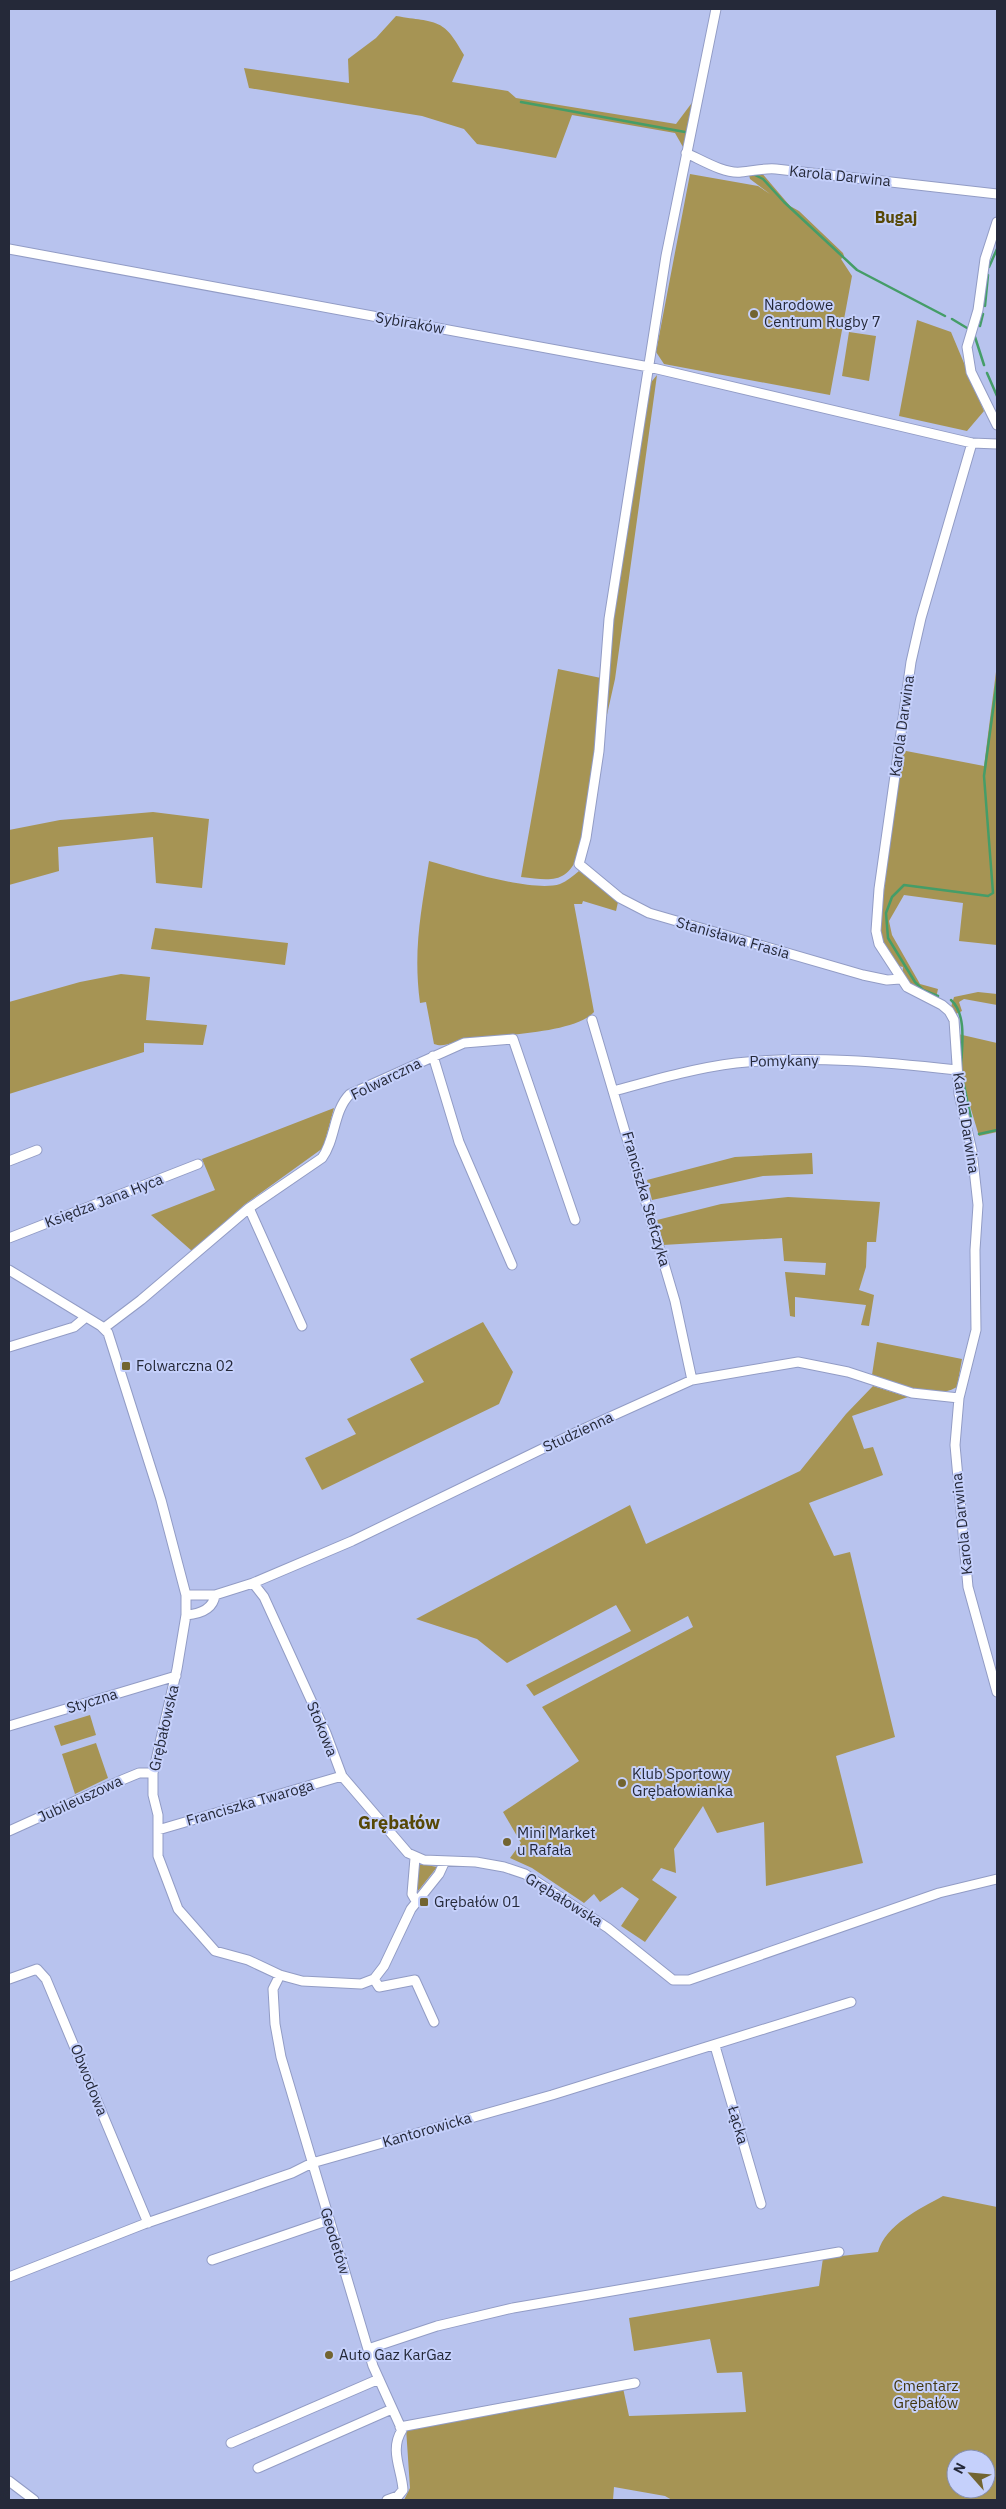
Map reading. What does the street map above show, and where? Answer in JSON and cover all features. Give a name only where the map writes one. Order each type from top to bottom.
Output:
[{"type":"street","points":[[649,367],[666,256],[684,177],[686,154],[716,9]]},
{"type":"street","name":"Karola Darwina","points":[[686,154],[731,171],[776,169],[997,194]]},
{"type":"street","points":[[997,222],[985,259],[978,310],[967,347],[971,372],[997,425]]},
{"type":"street","name":"Sybiraków","points":[[9,249],[649,367],[972,443],[997,444]]},
{"type":"street","name":"Stanisława Frasia","points":[[649,367],[609,619],[599,751],[586,838],[579,864],[620,898],[649,913],[863,975],[886,980],[900,979]]},
{"type":"street","name":"Karola Darwina","points":[[972,443],[921,618],[911,662],[879,889],[876,931],[880,944],[900,979],[907,987],[949,1011],[954,1020],[959,1094],[972,1151],[978,1205],[975,1250],[976,1330],[959,1398],[955,1445],[968,1587],[997,1692]]},
{"type":"street","name":"Franciszka Stefczyka","points":[[592,1020],[676,1301],[692,1380]]},
{"type":"street","name":"Folwarczna","points":[[104,1328],[141,1300],[249,1208],[322,1158],[329,1146],[341,1107],[350,1094],[433,1056],[471,1042],[513,1039],[574,1220]]},
{"type":"street","points":[[433,1056],[459,1142],[512,1265]]},
{"type":"street","name":"Pomykany","points":[[614,1091],[700,1069],[766,1060],[862,1061],[956,1070]]},
{"type":"street","points":[[9,1161],[37,1150]]},
{"type":"street","name":"Księdza Jana Hyca","points":[[9,1238],[198,1164]]},
{"type":"street","points":[[249,1208],[302,1326]]},
{"type":"street","points":[[9,1270],[104,1328]]},
{"type":"street","points":[[9,1347],[74,1327],[86,1317]]},
{"type":"street","name":"Grębałowska","points":[[104,1328],[110,1336],[126,1384],[186,1595],[186,1615],[176,1676],[152,1773],[153,1795],[158,1815],[158,1856],[169,1890],[178,1909],[215,1951],[248,1960],[302,1981],[361,1984],[374,1979]]},
{"type":"street","name":"Studzienna","points":[[186,1595],[215,1595],[253,1583],[352,1541],[582,1430],[692,1380],[768,1366],[798,1362],[813,1363],[848,1372],[912,1393],[959,1398]]},
{"type":"street","name":"Stokowa","points":[[253,1583],[264,1597],[326,1733],[342,1776],[404,1849],[415,1858]]},
{"type":"street","name":"Studzienna","points":[[186,1615],[204,1611],[212,1603],[215,1595]]},
{"type":"street","name":"Styczna","points":[[9,1726],[176,1676]]},
{"type":"street","name":"Jubileuszowa","points":[[9,1831],[122,1780],[140,1774],[152,1773]]},
{"type":"street","name":"Franciszka Twaroga","points":[[158,1830],[342,1776]]},
{"type":"street","points":[[415,1858],[412,1894],[416,1901]]},
{"type":"street","name":"Grębałowska","points":[[415,1858],[495,1865],[525,1874],[608,1928],[673,1980],[690,1980],[939,1893],[997,1879]]},
{"type":"street","points":[[434,2022],[415,1980],[379,1988],[374,1979],[384,1966],[416,1901],[439,1874],[445,1861]]},
{"type":"street","name":"Obwodowa","points":[[9,1979],[37,1969],[46,1979],[148,2223]]},
{"type":"street","name":"Geodetów","points":[[280,1974],[273,1989],[278,2040],[312,2163],[368,2349],[400,2427]]},
{"type":"street","name":"Kantorowicka","points":[[9,2277],[148,2223],[292,2173],[312,2163],[715,2046],[852,2002]]},
{"type":"street","name":"Łącka","points":[[715,2046],[761,2204]]},
{"type":"street","points":[[212,2260],[329,2220]]},
{"type":"street","points":[[368,2349],[437,2326],[513,2308],[839,2252]]},
{"type":"street","points":[[232,2443],[379,2378]]},
{"type":"street","points":[[390,2500],[403,2490],[396,2447],[396,2438],[402,2430],[400,2427],[636,2383]]},
{"type":"street","points":[[258,2468],[392,2409]]},
{"type":"street","points":[[9,2481],[34,2500]]},
{"type":"green space","points":[[396,16],[430,21],[438,24],[450,34],[464,55],[452,82],[508,91],[516,98],[676,124],[694,100],[683,147],[675,133],[572,115],[556,158],[477,144],[464,129],[422,116],[249,88],[244,68],[349,83],[348,59],[376,38]]},
{"type":"green space","name":"Narodowe Centrum Rugby 7","points":[[761,172],[790,206],[799,211],[843,253],[844,256],[841,259],[852,276],[830,395],[664,364],[656,352],[690,174],[758,186],[770,194],[750,179],[749,175]]},
{"type":"green space","points":[[917,320],[951,332],[984,411],[967,431],[899,416]]},
{"type":"green space","points":[[849,332],[876,336],[869,381],[842,376]]},
{"type":"green space","points":[[657,375],[615,679],[602,737],[608,651],[648,386]]},
{"type":"green space","points":[[997,664],[997,945],[959,941],[963,903],[904,895],[889,921],[892,935],[920,984],[938,989],[936,998],[902,979],[903,967],[890,964],[881,936],[881,916],[901,750],[984,766]]},
{"type":"green space","points":[[558,669],[601,678],[594,766],[578,855],[573,865],[568,872],[556,878],[521,877]]},
{"type":"green space","points":[[153,812],[209,819],[202,888],[156,883],[153,837],[58,847],[59,871],[9,885],[9,830],[60,820]]},
{"type":"green space","points":[[429,861],[495,879],[532,885],[548,886],[560,884],[579,871],[615,897],[618,902],[616,911],[583,901],[582,904],[574,904],[594,1012],[570,1025],[552,1029],[464,1040],[445,1045],[434,1044],[426,1002],[420,1003],[417,966],[419,932]]},
{"type":"green space","points":[[155,928],[288,943],[285,965],[151,949]]},
{"type":"green space","points":[[121,974],[150,977],[146,1020],[207,1025],[203,1045],[144,1043],[144,1052],[9,1094],[9,1002],[80,982]]},
{"type":"green space","points":[[978,992],[997,994],[997,1005],[964,999],[959,1002],[962,1011],[956,1014],[951,1007],[954,997]]},
{"type":"green space","points":[[958,1034],[997,1043],[997,1132],[979,1136],[959,1069]]},
{"type":"green space","points":[[334,1108],[323,1148],[244,1205],[192,1251],[151,1215],[215,1190],[202,1159]]},
{"type":"green space","points":[[812,1153],[813,1174],[763,1176],[652,1200],[647,1180],[735,1157]]},
{"type":"green space","points":[[788,1197],[880,1202],[876,1242],[867,1242],[866,1267],[859,1290],[874,1295],[869,1326],[861,1325],[866,1305],[795,1297],[795,1317],[790,1316],[785,1272],[825,1275],[826,1263],[784,1261],[782,1238],[663,1245],[657,1220],[721,1204]]},
{"type":"green space","points":[[483,1322],[513,1372],[499,1404],[322,1490],[305,1458],[356,1434],[347,1419],[424,1382],[410,1359]]},
{"type":"green space","points":[[877,1342],[962,1359],[957,1387],[936,1393],[925,1392],[903,1387],[872,1375]]},
{"type":"green space","points":[[873,1386],[908,1397],[852,1416],[864,1449],[873,1447],[883,1475],[809,1503],[834,1556],[850,1552],[895,1737],[836,1756],[863,1863],[766,1886],[764,1822],[717,1833],[703,1806],[674,1849],[676,1873],[661,1868],[652,1880],[677,1897],[645,1942],[621,1926],[639,1899],[622,1887],[600,1902],[594,1894],[584,1903],[532,1868],[510,1858],[521,1843],[503,1812],[579,1761],[542,1707],[693,1627],[688,1616],[534,1696],[526,1685],[631,1631],[616,1605],[507,1663],[477,1639],[416,1619],[630,1505],[646,1544],[800,1471],[846,1414]]},
{"type":"green space","points":[[90,1715],[96,1735],[61,1746],[54,1726]]},
{"type":"green space","points":[[96,1743],[108,1778],[75,1794],[62,1754]]},
{"type":"green space","points":[[418,1865],[437,1867],[418,1891]]},
{"type":"green space","name":"Cmentarz Grębałów","points":[[943,2196],[997,2207],[997,2500],[672,2500],[665,2496],[614,2487],[613,2500],[404,2500],[410,2488],[406,2428],[623,2388],[629,2416],[746,2412],[742,2372],[717,2373],[710,2339],[634,2351],[629,2318],[819,2286],[823,2258],[878,2252],[888,2233],[914,2212]]},
{"type":"waterway","points":[[521,102],[685,132]]},
{"type":"waterway","points":[[753,174],[763,179],[784,202],[857,270],[945,316]]},
{"type":"waterway","points":[[989,267],[997,249]]},
{"type":"waterway","points":[[985,306],[988,275]]},
{"type":"waterway","points":[[980,326],[983,314]]},
{"type":"waterway","points":[[952,319],[967,328]]},
{"type":"waterway","points":[[975,337],[984,365]]},
{"type":"waterway","points":[[987,373],[997,396]]},
{"type":"waterway","points":[[938,996],[923,990],[915,982],[888,938],[886,913],[892,897],[904,885],[988,896],[993,893],[984,776],[997,681]]},
{"type":"waterway","points":[[951,1000],[956,1006],[961,1022],[961,1066]]},
{"type":"waterway","points":[[962,1076],[972,1123]]},
{"type":"waterway","points":[[979,1134],[997,1130]]},
{"type":"place","name":"Narodowe Centrum Rugby 7","points":[[754,314]]},
{"type":"place","name":"Folwarczna 02","points":[[126,1366]]},
{"type":"place","name":"Klub Sportowy Grębałowianka","points":[[622,1783]]},
{"type":"place","name":"Mini Market u Rafała","points":[[507,1842]]},
{"type":"place","name":"Grębałów 01","points":[[424,1902]]},
{"type":"place","name":"Auto Gaz KarGaz","points":[[329,2355]]},
{"type":"district","name":"Bugaj","points":[[896,217]]},
{"type":"district","name":"Grębałów","points":[[399,1823]]}]
